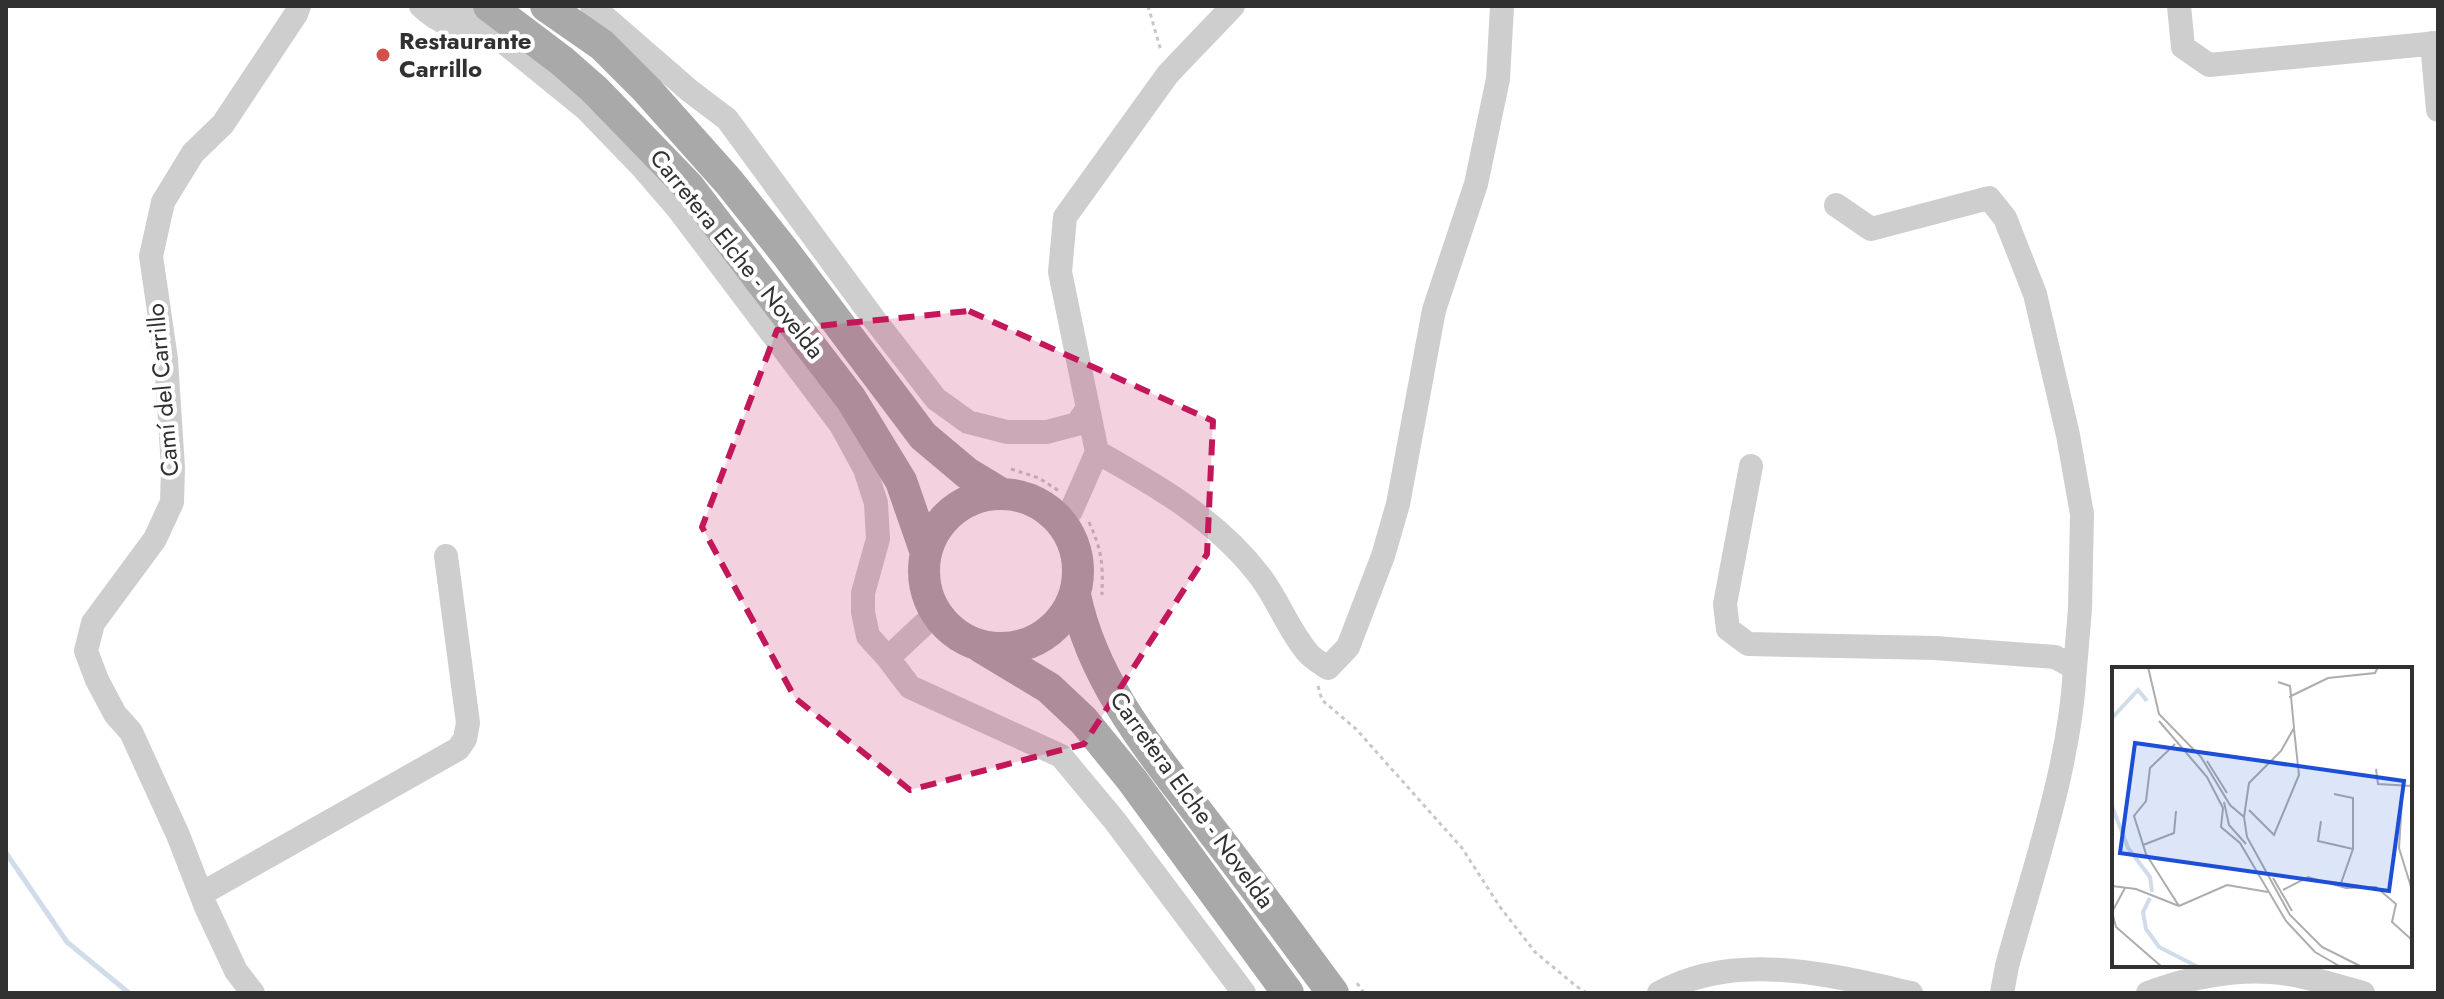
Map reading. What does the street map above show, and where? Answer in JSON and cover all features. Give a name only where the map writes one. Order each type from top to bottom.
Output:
[{"type":"main road","name":"Carretera Elche - Novelda","points":[[546,6],[602,45],[647,90],[729,182],[923,436],[967,473],[1000,493]]},
{"type":"main road","name":"Carretera Elche - Novelda","points":[[490,18],[562,61],[595,90],[689,187],[851,399],[901,481],[925,550]]},
{"type":"main road","points":[[1000,493],[1033,499],[1061,521],[1069,533],[1078,559],[1075,595],[1059,623],[1032,642],[995,648],[978,645],[954,633],[935,614],[923,577],[925,550],[939,522],[970,499],[1000,493]]},
{"type":"main road","name":"Carretera Elche - Novelda","points":[[1075,595],[1085,636],[1115,696],[1144,741],[1333,993]]},
{"type":"main road","name":"Carretera Elche - Novelda","points":[[978,645],[1049,688],[1084,721],[1132,780],[1288,993]]},
{"type":"street","name":"Camí del Carrillo","points":[[253,993],[236,971],[131,732],[115,714],[86,651],[93,623],[155,539],[172,502],[173,468],[166,359],[151,256],[163,202],[193,153],[223,124],[299,6]]},
{"type":"street","points":[[421,6],[453,27],[471,32],[490,18]]},
{"type":"street","points":[[455,6],[490,18],[642,167],[679,210],[841,425],[865,469],[876,503],[878,539],[863,593],[868,636],[910,687],[1061,756],[1115,821],[1244,993]]},
{"type":"street","points":[[592,6],[727,119],[936,399],[968,422],[1007,432],[1047,432],[1077,424],[1088,408]]},
{"type":"street","points":[[1061,521],[1071,511],[1097,452],[1060,272],[1065,217],[1168,74],[1233,6]]},
{"type":"street","points":[[1097,452],[1159,487],[1219,532],[1260,575],[1309,655],[1328,668],[1348,647],[1383,556],[1398,504],[1434,310],[1476,184],[1498,79],[1502,6]]},
{"type":"street","points":[[2179,6],[2183,47],[2209,65],[2435,43],[2438,110]]},
{"type":"street","points":[[1836,205],[1871,229],[1989,198],[2005,218],[2035,294],[2068,435],[2082,514],[2080,609],[2073,702],[2059,777],[2002,993]]},
{"type":"street","points":[[1751,466],[1725,604],[1728,629],[1748,644],[1935,648],[2055,657],[2075,668]]},
{"type":"street","points":[[201,894],[458,749],[465,739],[468,723],[446,556]]},
{"type":"street","points":[[888,658],[935,614]]},
{"type":"street","points":[[1659,993],[1704,976],[1743,970],[1777,970],[1846,978],[1911,993]]},
{"type":"street","points":[[2148,993],[2187,979],[2233,972],[2273,972],[2363,993]]},
{"type":"path","points":[[1148,6],[1168,74]]},
{"type":"path","points":[[1322,664],[1316,678],[1322,700],[1356,729],[1462,848],[1500,907],[1535,952],[1587,993]]},
{"type":"highlighted area","points":[[969,311],[1213,421],[1207,554],[1084,744],[910,790],[795,698],[702,527],[777,330]]},
{"type":"waterway","points":[[6,853],[67,942],[129,993]]},
{"type":"place","name":"Restaurante Carrillo","points":[[383,55]]}]
